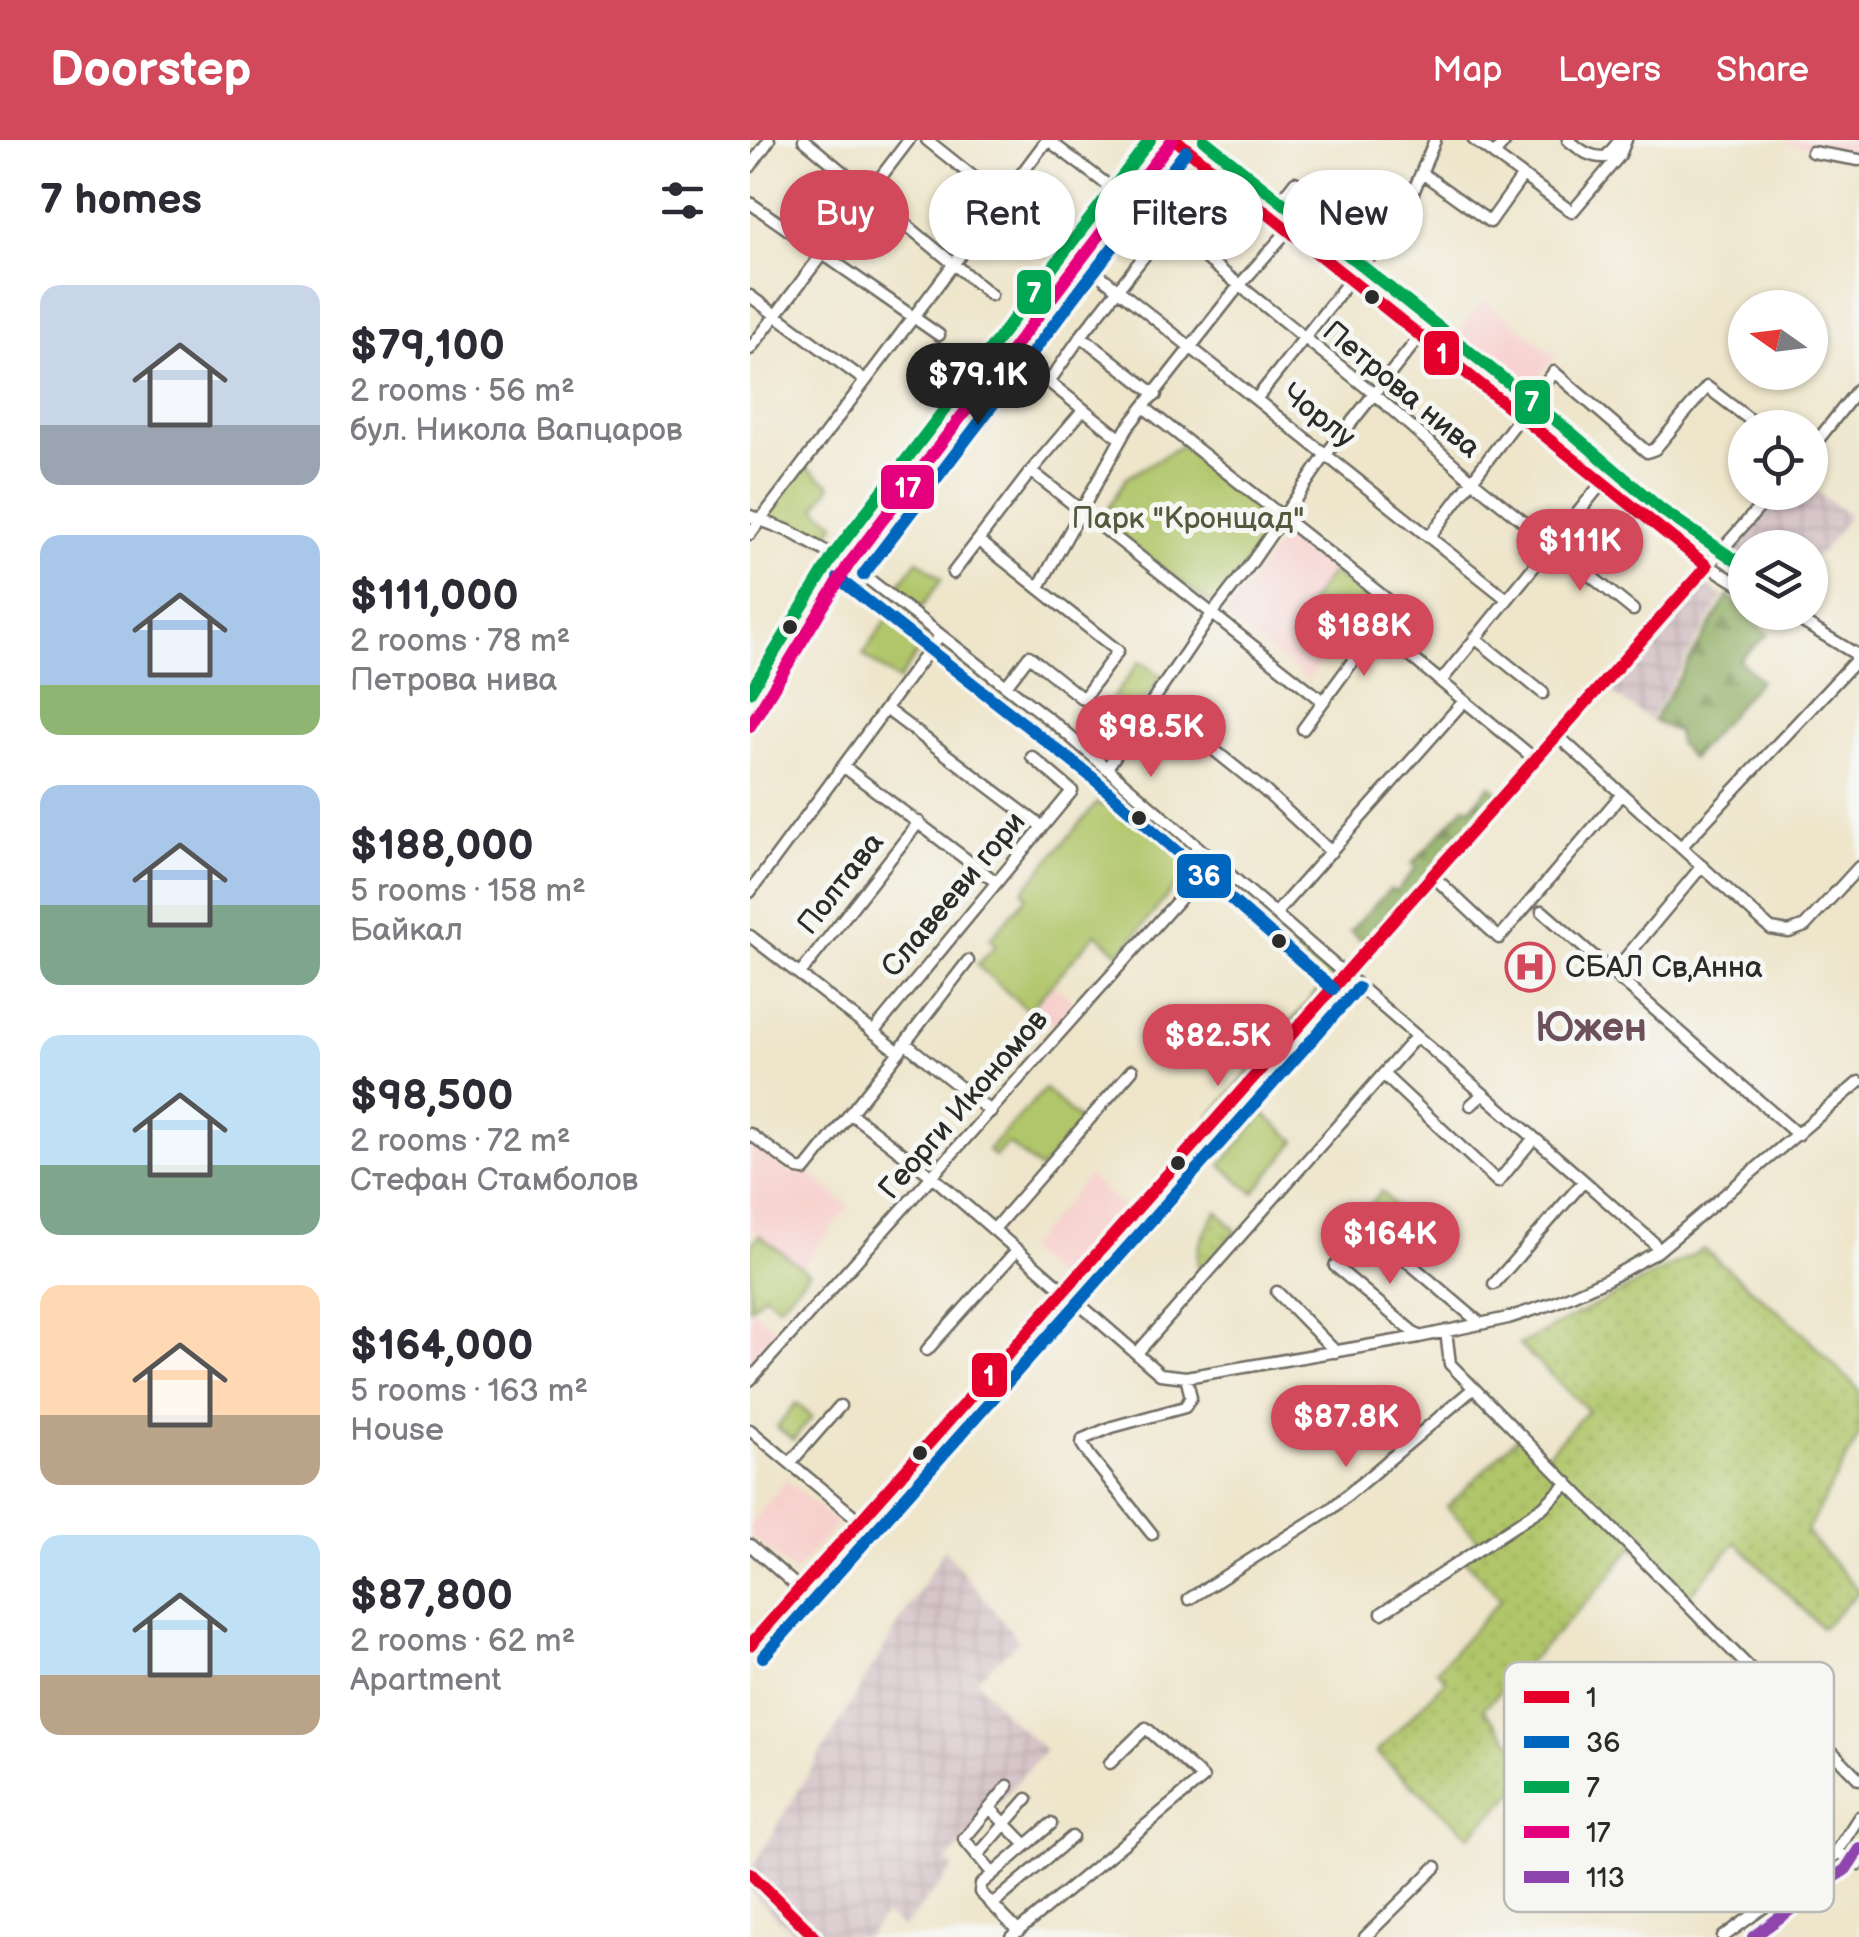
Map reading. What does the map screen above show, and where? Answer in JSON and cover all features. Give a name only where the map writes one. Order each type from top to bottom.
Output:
[{"type":"main road","points":[[750,1873],[815,1937]]},
{"type":"street","points":[[750,168],[769,140]]},
{"type":"street","points":[[804,140],[842,170]]},
{"type":"street","points":[[887,170],[910,140]]},
{"type":"street","points":[[928,140],[965,170]]},
{"type":"street","points":[[1024,170],[1047,140],[1095,176]]},
{"type":"street","points":[[750,707],[844,560],[1156,140]]},
{"type":"street","points":[[750,726],[844,560],[1174,140],[1283,224]]},
{"type":"street","points":[[1423,171],[1436,140]]},
{"type":"street","points":[[1474,140],[1572,212],[1620,154],[1623,140]]},
{"type":"street","points":[[1494,155],[1506,140]]},
{"type":"street","points":[[1568,140],[1591,157],[1606,157],[1623,140]]},
{"type":"street","points":[[1812,152],[1859,160]]},
{"type":"street","points":[[1423,174],[1490,222],[1522,177]]},
{"type":"street","points":[[1270,214],[1283,197]]},
{"type":"street","points":[[750,203],[780,224]]},
{"type":"street","points":[[909,226],[991,294]]},
{"type":"street","points":[[1038,587],[1121,440],[1238,287],[1283,236]]},
{"type":"street","points":[[750,349],[819,260]]},
{"type":"street","points":[[833,260],[938,335]]},
{"type":"street","points":[[750,534],[754,518],[956,260]]},
{"type":"street","points":[[1121,440],[1049,382],[1080,336],[1142,260]]},
{"type":"street","name":"Петрова нива","points":[[1206,260],[1372,392],[1474,482],[1633,610]]},
{"type":"street","points":[[1327,260],[1602,483],[1728,578]]},
{"type":"street","points":[[1256,398],[1368,260]]},
{"type":"street","name":"Чорлу","points":[[1097,273],[1507,599]]},
{"type":"street","points":[[750,296],[864,380]]},
{"type":"street","points":[[1108,768],[1327,453],[1421,334]]},
{"type":"street","points":[[1080,336],[1156,394]]},
{"type":"street","points":[[1430,536],[1554,372],[1647,452],[1655,449],[1708,386],[1738,410]]},
{"type":"street","points":[[1828,428],[1859,389]]},
{"type":"street","points":[[1145,408],[1394,605],[1303,729]]},
{"type":"street","points":[[953,573],[1083,410]]},
{"type":"street","points":[[1031,471],[1323,701]]},
{"type":"street","points":[[1441,681],[1602,483]]},
{"type":"street","points":[[750,1645],[1756,510]]},
{"type":"street","points":[[754,518],[844,560],[1108,768],[1584,1181],[1653,1242],[1658,1251]]},
{"type":"street","points":[[978,540],[1118,651],[1083,698],[1029,656],[1006,686]]},
{"type":"street","points":[[1376,628],[1536,760]]},
{"type":"street","points":[[1681,846],[1859,656],[1816,630]]},
{"type":"street","points":[[750,892],[940,635]]},
{"type":"street","points":[[1475,638],[1543,693]]},
{"type":"street","points":[[1153,701],[1265,791],[1331,852]]},
{"type":"street","points":[[1275,914],[1464,701]]},
{"type":"street","points":[[886,709],[1042,826]]},
{"type":"street","points":[[1558,736],[1771,929],[1789,932],[1805,926],[1859,867]]},
{"type":"street","name":"Славееви гори","points":[[874,1030],[1072,791],[1032,757]]},
{"type":"street","points":[[843,766],[996,882]]},
{"type":"street","points":[[1433,876],[1498,938],[1622,794]]},
{"type":"street","name":"Полтава","points":[[800,974],[919,822]]},
{"type":"street","name":"Георги Икономов","points":[[750,1380],[1214,860]]},
{"type":"street","points":[[1612,974],[1702,866]]},
{"type":"street","points":[[1542,911],[1798,1135]]},
{"type":"street","points":[[750,936],[991,1112]]},
{"type":"street","points":[[750,1134],[798,1169],[806,1170],[968,961]]},
{"type":"street","points":[[1137,1353],[1415,1038]]},
{"type":"street","points":[[994,1229],[1132,1070]]},
{"type":"street","points":[[1383,1074],[1498,1182],[1534,1138]]},
{"type":"street","points":[[850,1114],[933,1177],[1160,1374],[1186,1377],[1446,1332],[1554,1303],[1658,1251],[1859,1082]]},
{"type":"street","points":[[1471,1105],[1482,1094]]},
{"type":"street","points":[[1494,1284],[1584,1181]]},
{"type":"street","points":[[927,1350],[1017,1250]]},
{"type":"street","points":[[1395,1251],[1481,1324]]},
{"type":"street","points":[[1334,1266],[1419,1337]]},
{"type":"street","points":[[1277,1292],[1336,1352]]},
{"type":"street","points":[[1446,1332],[1450,1364],[1744,1662]]},
{"type":"street","points":[[1152,1534],[1089,1455],[1083,1439],[1184,1407],[1192,1397],[1186,1377]]},
{"type":"street","points":[[1189,1599],[1332,1508],[1474,1388]]},
{"type":"street","points":[[790,1463],[840,1406]]},
{"type":"street","points":[[750,1430],[860,1521]]},
{"type":"street","points":[[1382,1613],[1542,1507],[1568,1483]]},
{"type":"street","points":[[750,1544],[800,1589]]},
{"type":"street","points":[[1051,1824],[980,1888],[1014,1934],[1203,1778],[1146,1728],[1110,1763]]},
{"type":"street","points":[[1834,1754],[1859,1779]]},
{"type":"street","points":[[993,1874],[964,1842],[965,1834],[1008,1786]]},
{"type":"street","points":[[977,1856],[1027,1798]]},
{"type":"street","points":[[990,1808],[1026,1845]]},
{"type":"street","points":[[1834,1855],[1859,1817]]},
{"type":"street","points":[[992,1904],[1072,1838]]},
{"type":"street","points":[[1837,1852],[1859,1864]]},
{"type":"street","points":[[1015,1855],[1030,1873]]},
{"type":"street","points":[[1359,1935],[1436,1867]]},
{"type":"street","points":[[1723,1937],[1758,1912]]},
{"type":"shaded area","points":[[1787,140],[1859,140],[1859,156],[1786,144]]},
{"type":"shaded area","points":[[1484,299],[1556,357],[1514,403],[1447,347]]},
{"type":"shaded area","points":[[1828,500],[1849,516],[1828,544],[1828,530],[1750,530],[1766,510],[1828,510]]},
{"type":"shaded area","points":[[1289,528],[1388,605],[1349,658],[1332,646],[1308,680],[1224,617]]},
{"type":"shaded area","points":[[1702,583],[1723,596],[1650,720],[1608,690]]},
{"type":"shaded area","points":[[1054,985],[1077,1005],[1057,1027],[1034,1008]]},
{"type":"shaded area","points":[[750,1143],[794,1175],[801,1167],[849,1206],[802,1267],[753,1231],[750,1234]]},
{"type":"shaded area","points":[[1088,1176],[1124,1209],[1060,1281],[1024,1251]]},
{"type":"shaded area","points":[[750,1308],[780,1332],[750,1364]]},
{"type":"shaded area","points":[[786,1480],[837,1523],[794,1573],[750,1535],[750,1525]]},
{"type":"shaded area","points":[[944,1549],[1019,1641],[976,1679],[1006,1715],[1045,1750],[947,1861],[954,1868],[903,1928],[884,1915],[866,1937],[797,1937],[750,1890],[750,1871]]},
{"type":"green space","name":"Парк \"Кронщад\"","points":[[1182,445],[1279,520],[1214,606],[1100,522],[1126,478]]},
{"type":"green space","points":[[803,465],[831,485],[816,508],[836,524],[822,542],[769,519],[769,511]]},
{"type":"green space","points":[[918,560],[942,579],[921,608],[897,587]]},
{"type":"green space","points":[[1332,572],[1383,611],[1358,646],[1305,608]]},
{"type":"green space","points":[[1728,596],[1728,630],[1764,630],[1768,634],[1739,660],[1760,680],[1691,759],[1678,743],[1677,732],[1653,721]]},
{"type":"green space","points":[[893,610],[928,639],[898,681],[863,655]]},
{"type":"green space","points":[[1140,661],[1162,676],[1127,725],[1106,707]]},
{"type":"green space","points":[[1091,702],[1126,729],[1107,756],[1070,727]]},
{"type":"green space","points":[[1490,785],[1502,795],[1367,945],[1350,931],[1390,889],[1396,892],[1416,868],[1412,864],[1465,806],[1470,808]]},
{"type":"green space","points":[[1119,787],[1199,857],[1120,954],[1096,933],[1028,1011],[977,965],[996,945],[990,939],[1027,896],[1023,891],[1098,802],[1103,806]]},
{"type":"green space","points":[[1300,943],[1334,976],[1209,1119],[1323,984],[1291,952]]},
{"type":"green space","points":[[1045,1089],[1082,1123],[1040,1170],[1008,1143],[995,1157],[988,1150]]},
{"type":"green space","points":[[1264,1114],[1296,1141],[1254,1193],[1221,1165]]},
{"type":"green space","points":[[1382,1191],[1396,1207],[1368,1238],[1352,1223]]},
{"type":"green space","points":[[1217,1211],[1236,1231],[1199,1271],[1199,1248]]},
{"type":"green space","points":[[759,1235],[809,1273],[779,1305],[764,1294],[750,1308],[750,1246]]},
{"type":"green space","points":[[1704,1249],[1797,1327],[1859,1390],[1859,1436],[1806,1532],[1859,1591],[1822,1628],[1736,1542],[1688,1597],[1633,1546],[1602,1586],[1528,1662],[1504,1662],[1504,1687],[1483,1709],[1504,1733],[1504,1803],[1470,1836],[1376,1753],[1446,1680],[1437,1670],[1501,1599],[1461,1556],[1478,1539],[1447,1507],[1516,1438],[1546,1455],[1588,1410],[1519,1345]]},
{"type":"green space","points":[[796,1403],[812,1417],[793,1440],[777,1427]]},
{"type":"transit line","name":"7","points":[[750,692],[835,553],[1150,140]]},
{"type":"transit line","name":"17","points":[[750,726],[849,564],[1172,140]]},
{"type":"transit line","name":"1","points":[[1176,140],[1707,566]]},
{"type":"transit line","name":"7","points":[[1204,140],[1574,435],[1662,510],[1728,555]]},
{"type":"transit line","name":"36","points":[[863,575],[1186,151]]},
{"type":"transit line","name":"1","points":[[750,1645],[1707,566]]},
{"type":"transit line","name":"36","points":[[838,578],[1093,778],[1333,989]]},
{"type":"transit line","name":"36","points":[[763,1657],[1358,988]]},
{"type":"transit line","name":"113","points":[[1834,1878],[1846,1869],[1859,1849]]},
{"type":"transit line","name":"1","points":[[750,1873],[815,1937]]},
{"type":"transit line","name":"113","points":[[1753,1937],[1787,1912]]},
{"type":"place","name":"СБАЛ Св,Анна","points":[[1530,967]]},
{"type":"district","name":"Южен","points":[[1591,1027]]}]
